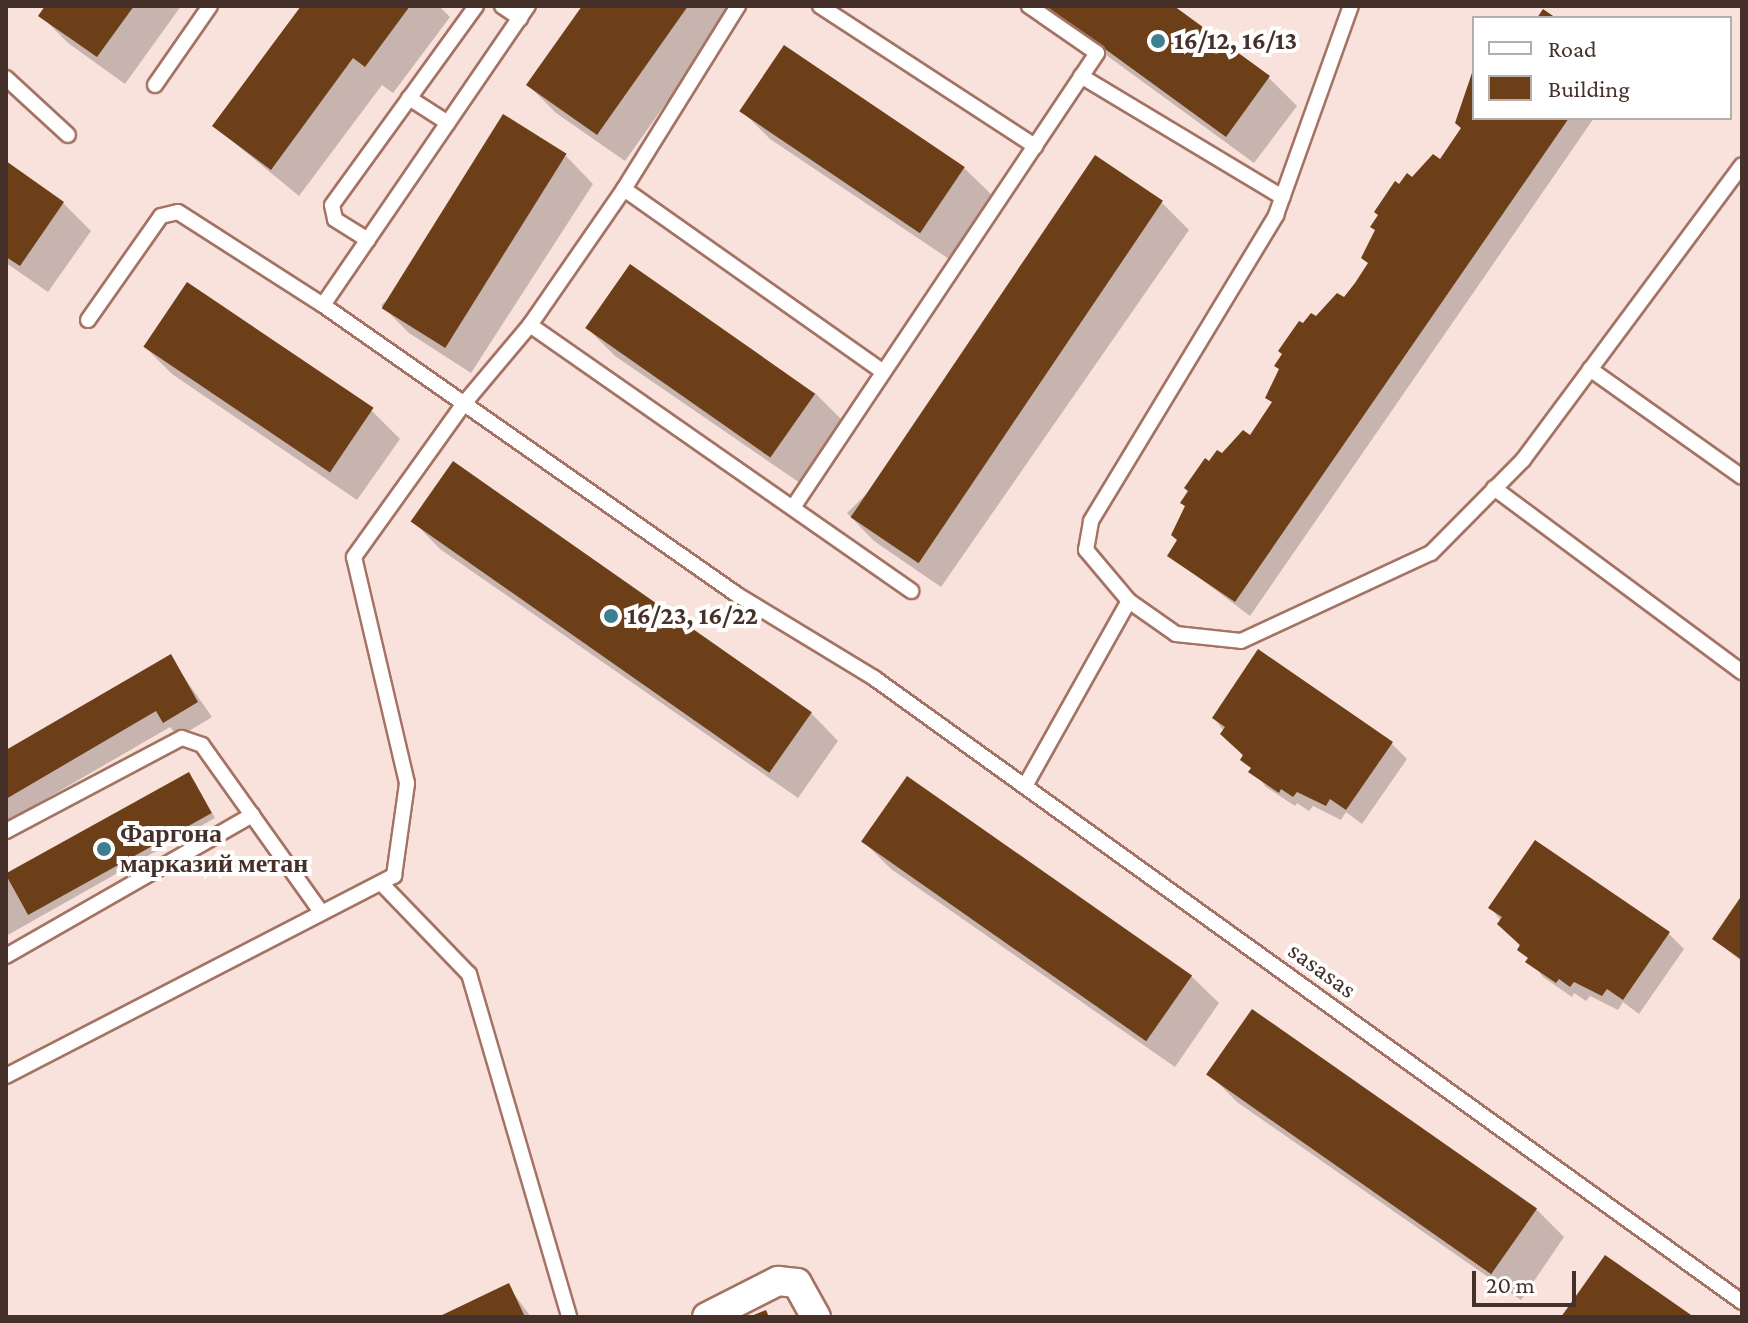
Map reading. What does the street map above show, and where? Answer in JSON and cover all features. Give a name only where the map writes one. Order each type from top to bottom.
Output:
[{"type":"street","points":[[707,1317],[778,1281],[797,1283],[816,1317]]},
{"type":"lane","points":[[155,85],[210,6]]},
{"type":"lane","points":[[368,240],[335,219],[332,205],[476,6]]},
{"type":"lane","points":[[323,305],[524,12],[502,6]]},
{"type":"lane","points":[[6,1076],[394,876],[407,783],[354,557],[462,406],[530,325],[624,189],[738,6]]},
{"type":"lane","points":[[820,6],[1035,146]]},
{"type":"lane","points":[[794,506],[1097,53],[1029,6]]},
{"type":"lane","points":[[1351,6],[1276,215],[1091,521],[1086,550],[1129,601],[1176,634],[1241,641],[1431,553],[1523,460],[1742,165]]},
{"type":"lane","points":[[1081,76],[1282,197]]},
{"type":"lane","points":[[6,78],[68,135]]},
{"type":"lane","points":[[409,98],[448,123]]},
{"type":"lane","points":[[624,189],[883,372]]},
{"type":"lane","name":"sasasas","points":[[88,320],[161,216],[178,212],[323,305],[462,406],[736,594],[874,678],[1742,1302]]},
{"type":"lane","points":[[530,325],[912,591]]},
{"type":"lane","points":[[1590,369],[1742,477]]},
{"type":"lane","points":[[1494,488],[1742,672]]},
{"type":"lane","points":[[1025,786],[1129,601]]},
{"type":"lane","points":[[6,831],[182,738],[202,745],[322,913]]},
{"type":"lane","points":[[6,956],[252,815]]},
{"type":"lane","points":[[381,883],[469,974],[569,1317]]},
{"type":"building","points":[[45,6],[134,6],[97,57],[38,16]]},
{"type":"building","points":[[301,6],[410,6],[365,67],[353,58],[271,170],[212,126]]},
{"type":"building","points":[[582,6],[688,6],[597,135],[526,85]]},
{"type":"building","name":"16/12, 16/13","points":[[1046,6],[1174,6],[1270,76],[1226,137]]},
{"type":"building","points":[[1543,9],[1553,16],[1538,16]]},
{"type":"building","points":[[784,45],[965,167],[920,233],[739,111]]},
{"type":"building","points":[[1472,73],[1472,120],[1568,120],[1235,602],[1167,556],[1177,540],[1171,535],[1185,506],[1180,503],[1188,491],[1184,488],[1205,458],[1209,461],[1217,450],[1222,453],[1243,430],[1250,435],[1272,402],[1265,398],[1279,369],[1274,366],[1282,354],[1278,351],[1299,321],[1303,323],[1311,313],[1316,316],[1337,293],[1344,297],[1355,283],[1368,263],[1361,258],[1375,230],[1370,227],[1378,215],[1374,212],[1395,181],[1399,184],[1407,173],[1412,177],[1433,154],[1440,159],[1461,128],[1455,123]]},
{"type":"building","points":[[503,114],[567,154],[445,348],[382,308]]},
{"type":"building","points":[[1095,155],[1163,201],[919,563],[851,517]]},
{"type":"building","points":[[6,161],[64,202],[20,266],[6,257]]},
{"type":"building","points":[[630,264],[815,394],[770,458],[585,328]]},
{"type":"building","points":[[187,282],[374,408],[330,472],[143,347]]},
{"type":"building","name":"16/23, 16/22","points":[[453,461],[812,712],[769,773],[411,522]]},
{"type":"building","points":[[1258,649],[1393,742],[1346,810],[1330,799],[1326,806],[1297,792],[1293,797],[1281,789],[1279,793],[1248,772],[1251,768],[1240,760],[1243,755],[1220,734],[1225,727],[1212,718]]},
{"type":"building","points":[[171,654],[198,702],[163,723],[156,711],[6,799],[6,750]]},
{"type":"building","points":[[189,772],[212,813],[28,915],[6,873]]},
{"type":"building","points":[[907,776],[1192,976],[1146,1041],[861,842]]},
{"type":"building","points":[[1535,840],[1670,932],[1623,1000],[1607,989],[1602,996],[1574,982],[1570,987],[1559,979],[1556,983],[1525,962],[1528,958],[1517,950],[1520,945],[1497,924],[1502,917],[1488,908]]},
{"type":"building","points":[[1742,895],[1742,960],[1712,939]]},
{"type":"building","points":[[1252,1009],[1537,1209],[1491,1274],[1206,1075]]},
{"type":"building","points":[[1605,1255],[1694,1317],[1561,1317]]},
{"type":"building","points":[[509,1283],[525,1317],[438,1317]]},
{"type":"building","points":[[766,1310],[769,1317],[749,1317]]},
{"type":"place","name":"16/12, 16/13","points":[[1158,41]]},
{"type":"place","name":"16/23, 16/22","points":[[611,616]]},
{"type":"place","name":"Фаргона марказий метан","points":[[104,849]]}]
